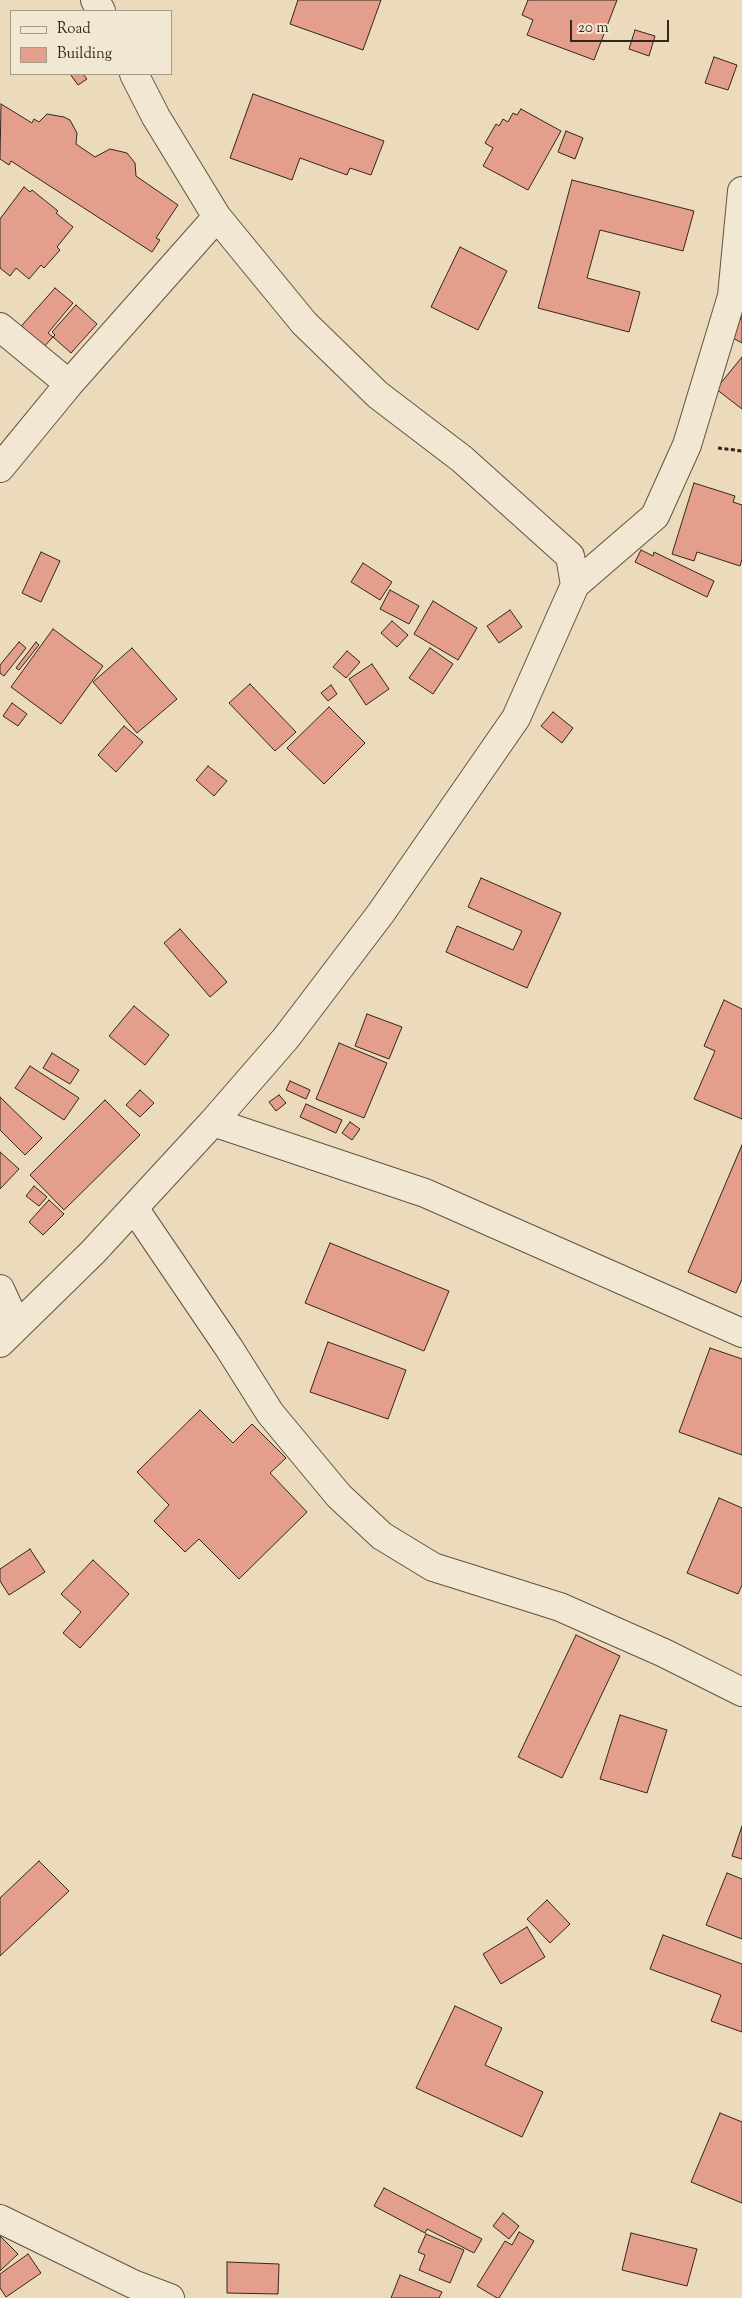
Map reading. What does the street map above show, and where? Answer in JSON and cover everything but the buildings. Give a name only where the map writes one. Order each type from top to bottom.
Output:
[{"type":"street","points":[[135,75],[156,116],[217,217],[304,322],[378,395],[462,459],[570,556],[575,585]]},
{"type":"street","points":[[8,1335],[93,1252],[213,1122],[286,1038],[381,913],[516,718],[575,585],[655,516],[687,445],[732,296],[742,191]]},
{"type":"street","points":[[0,468],[69,384],[217,217]]},
{"type":"street","points":[[0,327],[69,384]]},
{"type":"street","points":[[213,1122],[425,1193],[742,1332]]},
{"type":"street","points":[[134,1208],[229,1348],[270,1414],[339,1496],[382,1536],[433,1567],[560,1608],[664,1653],[742,1692]]},
{"type":"street","points":[[0,1289],[8,1335]]},
{"type":"street","points":[[0,2219],[133,2284],[170,2298]]}]
